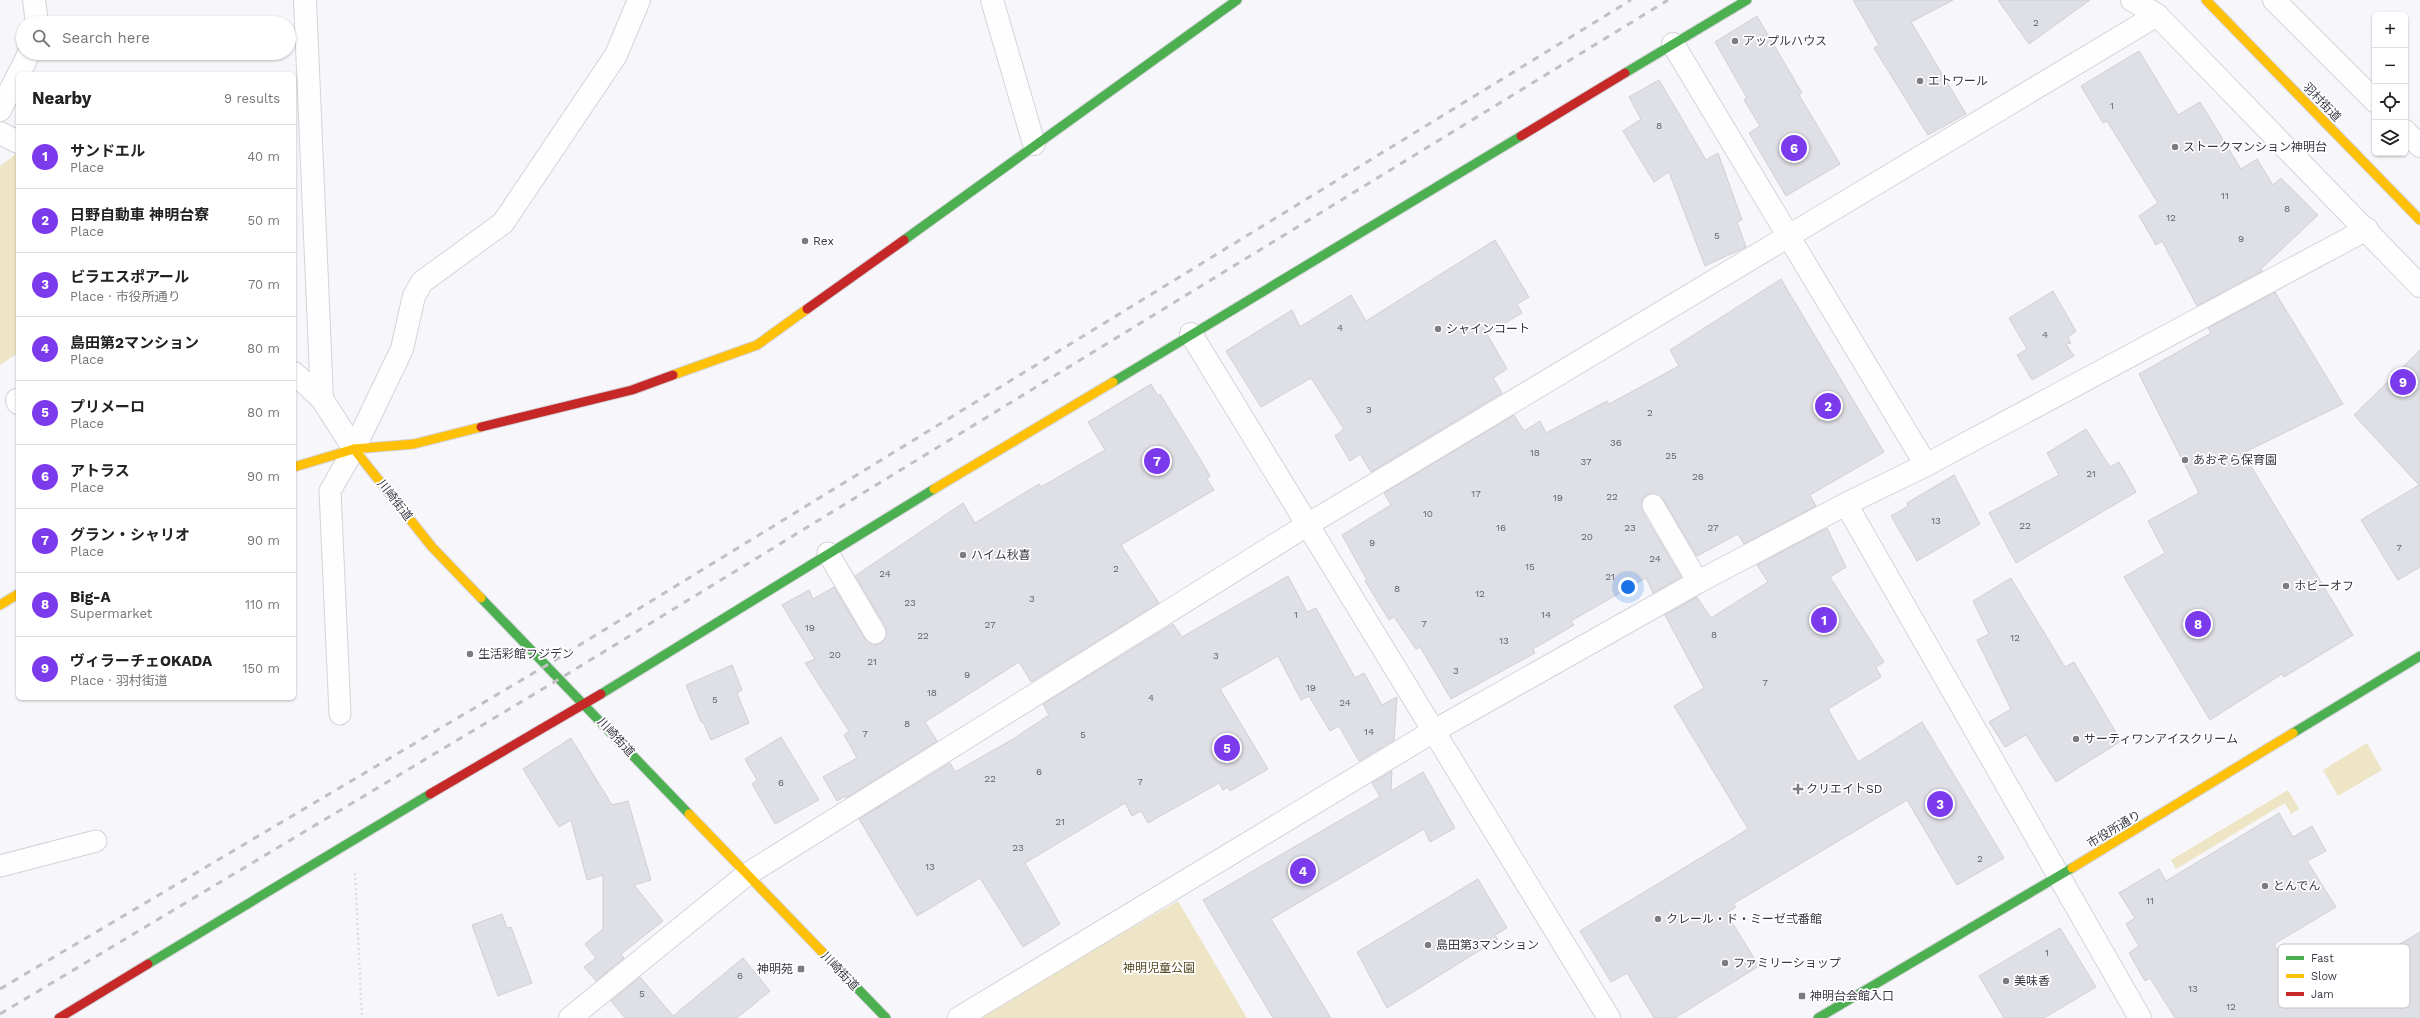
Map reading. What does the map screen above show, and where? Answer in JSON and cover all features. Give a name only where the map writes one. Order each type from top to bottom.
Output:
[{"type":"street","points":[[34,0],[36,16]]},
{"type":"street","points":[[304,0],[322,399]]},
{"type":"street","points":[[354,449],[402,349],[414,296],[422,282],[503,223],[616,56],[639,0]]},
{"type":"street","points":[[992,0],[1034,144]]},
{"type":"street","points":[[296,466],[354,449],[414,444],[632,390],[757,345],[1034,144],[1237,0]]},
{"type":"street","points":[[59,1018],[354,838],[585,704],[828,552],[1748,0]]},
{"type":"street","points":[[2132,0],[2157,15],[2366,228],[2420,286]]},
{"type":"street","name":"羽村街道","points":[[2206,0],[2420,220]]},
{"type":"street","points":[[2274,0],[2372,98]]},
{"type":"street","points":[[570,1018],[746,875],[1308,525],[2157,15]]},
{"type":"street","points":[[1673,44],[1926,465]]},
{"type":"street","points":[[20,72],[26,60]]},
{"type":"street","points":[[0,110],[16,79]]},
{"type":"street","points":[[0,133],[16,141]]},
{"type":"street","points":[[2408,134],[2420,146]]},
{"type":"street","points":[[959,1018],[1432,732],[1698,582],[1846,504],[1926,465],[2366,228]]},
{"type":"street","points":[[1191,334],[1432,732],[1609,1018]]},
{"type":"street","points":[[296,375],[322,399],[354,449]]},
{"type":"street","name":"川崎街道","points":[[354,449],[432,547],[585,704],[746,875],[886,1018]]},
{"type":"street","points":[[1846,504],[2057,877],[2140,1018]]},
{"type":"street","points":[[0,605],[16,595]]},
{"type":"street","name":"市役所通り","points":[[1818,1018],[2057,877],[2420,656]]},
{"type":"lane","points":[[340,714],[330,491],[354,449]]},
{"type":"lane","points":[[1653,506],[1698,582]]},
{"type":"lane","points":[[828,552],[875,633]]},
{"type":"lane","points":[[0,866],[96,841]]},
{"type":"path","points":[[354,838],[362,1018]]},
{"type":"green space","points":[[16,154],[16,354],[0,365],[0,166]]},
{"type":"green space","points":[[2367,743],[2382,770],[2338,796],[2323,770]]},
{"type":"green space","points":[[2288,790],[2299,809],[2291,814],[2285,803],[2176,869],[2171,860]]},
{"type":"green space","name":"神明児童公園","points":[[1178,901],[1247,1018],[976,1018]]},
{"type":"building","name":"エトワール","points":[[1853,0],[1953,0],[1911,22],[1966,114],[1928,135],[1874,48],[1879,45]]},
{"type":"building","points":[[1998,0],[2090,0],[2029,44]]},
{"type":"building","points":[[1757,16],[1802,93],[1799,95],[1840,164],[1786,196],[1749,133],[1760,126],[1744,100],[1747,98],[1715,42]]},
{"type":"building","points":[[2139,51],[2178,115],[2200,102],[2241,169],[2257,159],[2273,185],[2281,178],[2318,215],[2261,269],[2262,271],[2197,306],[2162,241],[2156,245],[2139,216],[2158,203],[2107,121],[2103,123],[2081,86]]},
{"type":"building","points":[[1659,80],[1706,160],[1718,153],[1742,220],[1737,222],[1746,247],[1705,266],[1669,172],[1654,182],[1623,131],[1641,119],[1629,97]]},
{"type":"building","points":[[1495,240],[1529,297],[1517,304],[1522,313],[1487,334],[1507,369],[1493,378],[1502,393],[1371,472],[1360,454],[1350,461],[1335,436],[1344,429],[1311,378],[1261,407],[1226,351],[1292,310],[1300,327],[1351,295],[1366,321]]},
{"type":"building","points":[[1781,279],[1884,452],[1810,495],[1816,506],[1744,544],[1738,534],[1697,556],[1663,499],[1653,493],[1647,494],[1642,499],[1642,511],[1681,577],[1653,593],[1646,578],[1571,621],[1574,625],[1533,649],[1535,653],[1451,699],[1420,647],[1416,649],[1394,617],[1389,620],[1365,581],[1367,580],[1342,535],[1391,505],[1384,493],[1514,415],[1524,431],[1540,421],[1546,433],[1607,401],[1609,404],[1679,366],[1670,350]]},
{"type":"building","points":[[2053,291],[2076,331],[2068,337],[2071,343],[2066,344],[2074,356],[2032,380],[2017,355],[2027,349],[2009,318]]},
{"type":"building","points":[[2275,292],[2343,404],[2243,453],[2353,635],[2284,677],[2282,674],[2210,720],[2124,577],[2165,553],[2148,521],[2199,493],[2139,374],[2211,333],[2208,328]]},
{"type":"building","points":[[2420,350],[2420,567],[2398,580],[2361,520],[2419,485],[2354,415]]},
{"type":"building","points":[[1151,384],[1158,396],[1160,394],[1197,454],[1210,476],[1207,479],[1214,490],[1121,545],[1159,603],[1031,682],[1019,662],[925,722],[937,741],[846,798],[846,796],[837,801],[823,777],[857,758],[844,735],[849,731],[805,663],[815,659],[782,605],[809,590],[813,599],[834,587],[865,639],[875,645],[881,643],[887,633],[886,627],[855,576],[963,503],[975,523],[1039,484],[1041,487],[1105,450],[1088,422]]},
{"type":"building","points":[[2086,429],[2110,467],[2119,462],[2136,492],[2016,563],[1989,513],[2059,475],[2047,453]]},
{"type":"building","points":[[1954,475],[1980,524],[1917,561],[1891,516],[1908,506],[1907,503]]},
{"type":"building","points":[[1827,528],[1846,567],[1830,577],[1884,662],[1876,667],[1881,677],[1828,709],[1858,762],[1922,722],[2004,858],[1957,885],[1907,800],[1733,904],[1736,907],[1726,913],[1759,966],[1675,1018],[1654,1018],[1627,973],[1611,982],[1580,931],[1748,829],[1674,706],[1704,688],[1665,615],[1697,597],[1711,618],[1768,582],[1757,565]]},
{"type":"building","points":[[1288,576],[1307,612],[1316,608],[1355,678],[1364,673],[1382,705],[1397,697],[1394,740],[1359,761],[1339,726],[1330,731],[1309,696],[1301,700],[1278,656],[1220,689],[1268,769],[1230,791],[1228,787],[1223,790],[1219,783],[1148,823],[1141,811],[1132,816],[1125,803],[1025,863],[1060,924],[1023,947],[980,878],[917,916],[859,819],[950,763],[955,772],[1013,739],[1049,715],[1043,704],[1173,624],[1182,637]]},
{"type":"building","points":[[2011,578],[2065,667],[2074,662],[2121,741],[2056,782],[2026,735],[2005,747],[1989,722],[2011,709],[1977,640],[1989,634],[1973,601]]},
{"type":"building","points":[[732,665],[742,690],[737,693],[749,723],[711,740],[703,722],[701,722],[686,685]]},
{"type":"building","points":[[781,737],[819,800],[775,824],[752,784],[757,780],[745,759]]},
{"type":"building","points":[[571,738],[612,805],[628,801],[651,880],[634,885],[663,921],[621,954],[624,958],[596,981],[584,967],[596,958],[585,944],[603,929],[603,875],[587,880],[571,820],[559,827],[523,769]]},
{"type":"building","points":[[1392,771],[1391,791],[1423,772],[1455,828],[1430,842],[1424,829],[1271,919],[1331,1018],[1273,1018],[1203,900],[1380,797],[1372,783]]},
{"type":"building","points":[[2279,813],[2293,837],[2312,826],[2326,851],[2307,861],[2336,907],[2274,944],[2278,951],[2278,1008],[2410,1008],[2410,944],[2400,944],[2420,932],[2420,1018],[2175,1018],[2150,978],[2145,981],[2129,953],[2139,946],[2126,924],[2135,918],[2119,893],[2159,869],[2166,881]]},
{"type":"building","name":"島田第3マンション","points":[[1478,879],[1507,928],[1495,935],[1498,939],[1387,1008],[1357,952]]},
{"type":"building","points":[[502,914],[507,928],[511,927],[532,983],[498,996],[472,925]]},
{"type":"building","points":[[2060,928],[2096,987],[2044,1018],[2004,1018],[1979,976]]},
{"type":"building","points":[[743,958],[770,991],[737,1018],[625,1018],[611,1001],[640,977],[673,1016]]},
{"type":"railway","points":[[0,989],[547,665],[1631,0]]},
{"type":"railway","points":[[0,1014],[561,678],[1668,0]]},
{"type":"traffic: fast","points":[[904,240],[1237,0]]},
{"type":"traffic: fast","points":[[1625,73],[1747,0]]},
{"type":"traffic: fast","points":[[1113,382],[1521,136]]},
{"type":"traffic: fast","points":[[601,694],[934,489]]},
{"type":"traffic: fast","points":[[481,598],[689,814]]},
{"type":"traffic: fast","points":[[2293,733],[2420,656]]},
{"type":"traffic: fast","points":[[148,964],[430,794]]},
{"type":"traffic: fast","points":[[1818,1018],[2072,868]]},
{"type":"traffic: fast","points":[[829,959],[886,1018]]},
{"type":"traffic: slow","points":[[2206,0],[2420,220]]},
{"type":"traffic: slow","points":[[673,375],[757,345],[807,309]]},
{"type":"traffic: slow","points":[[934,489],[1113,382]]},
{"type":"traffic: slow","points":[[296,466],[354,449],[414,444],[481,427]]},
{"type":"traffic: slow","points":[[354,449],[432,547],[481,598]]},
{"type":"traffic: slow","points":[[0,605],[16,595]]},
{"type":"traffic: slow","points":[[2072,868],[2293,733]]},
{"type":"traffic: slow","points":[[689,814],[829,959]]},
{"type":"traffic: jam","points":[[1521,136],[1625,73]]},
{"type":"traffic: jam","points":[[807,309],[904,240]]},
{"type":"traffic: jam","points":[[481,427],[632,390],[673,375]]},
{"type":"traffic: jam","points":[[430,794],[601,694]]},
{"type":"traffic: jam","points":[[59,1018],[148,964]]},
{"type":"place","name":"アップルハウス","points":[[1735,41]]},
{"type":"place","name":"エトワール","points":[[1920,81]]},
{"type":"place","name":"ストークマンション神明台","points":[[2175,147]]},
{"type":"place","name":"アトラス","points":[[1794,148]]},
{"type":"place","name":"Rex","points":[[805,241]]},
{"type":"place","name":"シャインコート","points":[[1438,329]]},
{"type":"place","name":"ヴィラーチェOKADA","points":[[2403,382]]},
{"type":"place","name":"日野自動車 神明台寮","points":[[1828,406]]},
{"type":"place","name":"あおぞら保育園","points":[[2185,460]]},
{"type":"place","name":"グラン・シャリオ","points":[[1157,461]]},
{"type":"place","name":"ハイム秋喜","points":[[963,555]]},
{"type":"place","name":"ホビーオフ","points":[[2286,586]]},
{"type":"place","name":"サンドエル","points":[[1824,620]]},
{"type":"place","name":"Big-A","points":[[2198,624]]},
{"type":"place","name":"生活彩館フジデン","points":[[470,654]]},
{"type":"place","name":"サーティワンアイスクリーム","points":[[2076,739]]},
{"type":"place","name":"プリメーロ","points":[[1227,748]]},
{"type":"place","name":"クリエイトSD","points":[[1798,789]]},
{"type":"place","name":"ビラエスポアール","points":[[1940,804]]},
{"type":"place","name":"島田第2マンション","points":[[1303,871]]},
{"type":"place","name":"とんでん","points":[[2265,886]]},
{"type":"place","name":"クレール・ド・ミーゼ弍番館","points":[[1658,919]]},
{"type":"place","name":"島田第3マンション","points":[[1428,945]]},
{"type":"place","name":"ファミリーショップ","points":[[1725,963]]},
{"type":"place","name":"神明苑","points":[[801,969]]},
{"type":"place","name":"美味香","points":[[2006,981]]},
{"type":"place","name":"神明台会館入口","points":[[1802,996]]}]
